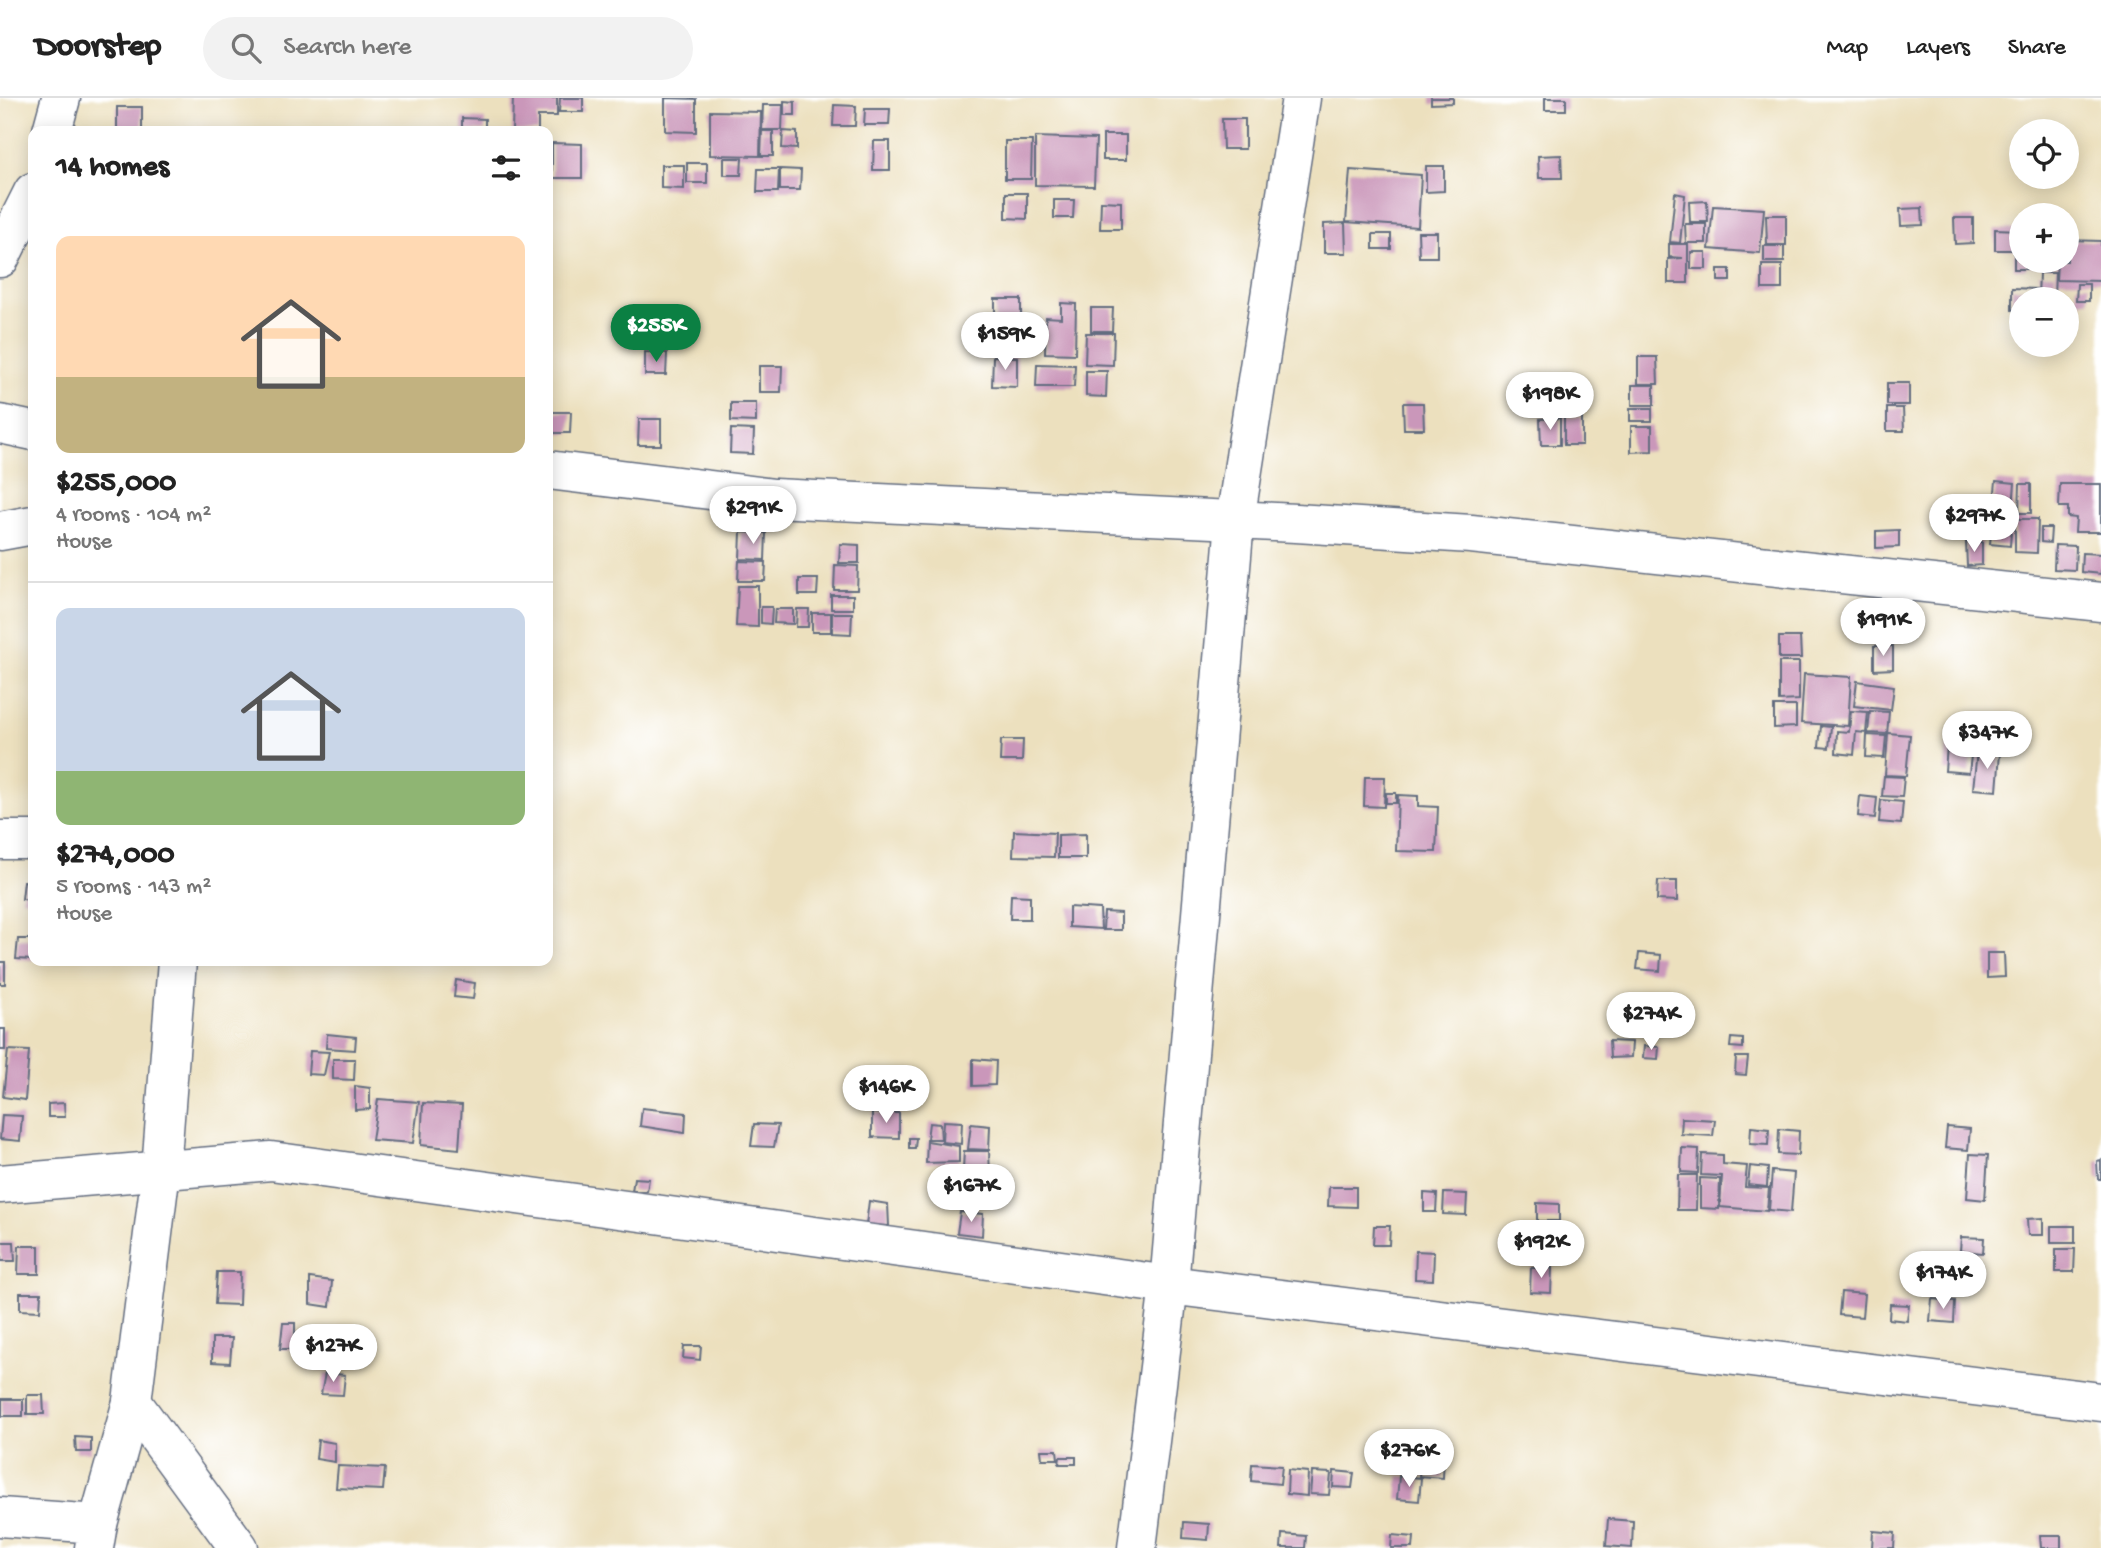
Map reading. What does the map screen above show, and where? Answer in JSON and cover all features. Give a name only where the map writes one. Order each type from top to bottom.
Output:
[{"type":"street","points":[[53,126],[61,98]]},
{"type":"street","points":[[1137,1548],[1169,1285],[1235,521],[1301,98]]},
{"type":"street","points":[[0,258],[28,202]]},
{"type":"street","points":[[0,424],[28,430]]},
{"type":"street","points":[[553,471],[774,498],[1471,534],[2101,602]]},
{"type":"street","points":[[0,531],[28,526]]},
{"type":"street","points":[[0,840],[28,840]]},
{"type":"street","points":[[0,1517],[96,1536],[132,1402],[160,1170],[177,966]]},
{"type":"street","points":[[0,1184],[271,1161],[1169,1285],[2101,1402]]},
{"type":"street","points":[[132,1402],[239,1548]]},
{"type":"building","points":[[513,98],[557,98],[557,116],[538,116],[538,126],[512,126]]},
{"type":"building","points":[[560,98],[583,98],[583,112],[559,112]]},
{"type":"building","points":[[665,98],[696,99],[696,132],[665,131]]},
{"type":"building","points":[[1431,98],[1453,98],[1453,103],[1431,104]]},
{"type":"building","points":[[1545,98],[1566,98],[1566,110],[1545,110]]},
{"type":"building","points":[[784,101],[795,102],[795,115],[784,115]]},
{"type":"building","points":[[763,105],[783,105],[782,130],[762,130]]},
{"type":"building","points":[[834,105],[856,106],[855,126],[833,126]]},
{"type":"building","points":[[117,107],[142,107],[142,126],[117,126]]},
{"type":"building","points":[[865,109],[890,109],[889,125],[864,125]]},
{"type":"building","points":[[710,111],[761,112],[760,156],[710,155]]},
{"type":"building","points":[[462,118],[485,119],[485,126],[462,126]]},
{"type":"building","points":[[1222,119],[1245,119],[1245,149],[1223,149]]},
{"type":"building","points":[[762,131],[773,131],[773,156],[761,156]]},
{"type":"building","points":[[783,131],[797,132],[797,149],[782,148]]},
{"type":"building","points":[[1103,135],[1126,135],[1126,160],[1103,160]]},
{"type":"building","points":[[1035,137],[1096,139],[1094,186],[1035,185]]},
{"type":"building","points":[[874,141],[890,141],[890,170],[873,170]]},
{"type":"building","points":[[1005,141],[1032,141],[1031,179],[1005,179]]},
{"type":"building","points":[[553,143],[582,144],[582,178],[553,178]]},
{"type":"building","points":[[1561,155],[1562,178],[1539,178],[1538,156]]},
{"type":"building","points":[[724,158],[742,158],[741,175],[724,175]]},
{"type":"building","points":[[687,163],[707,163],[707,183],[687,183]]},
{"type":"building","points":[[661,165],[684,165],[684,189],[661,188]]},
{"type":"building","points":[[1426,166],[1444,166],[1444,191],[1426,192]]},
{"type":"building","points":[[758,169],[779,169],[778,192],[757,192]]},
{"type":"building","points":[[780,169],[801,170],[800,190],[780,190]]},
{"type":"building","points":[[1350,170],[1421,175],[1418,227],[1346,222]]},
{"type":"building","points":[[1006,193],[1027,193],[1027,219],[1006,218]]},
{"type":"building","points":[[1675,193],[1685,195],[1680,243],[1670,242]]},
{"type":"building","points":[[1054,200],[1074,200],[1073,218],[1054,218]]},
{"type":"building","points":[[1101,201],[1121,202],[1121,229],[1100,229]]},
{"type":"building","points":[[1707,201],[1708,222],[1690,222],[1689,202]]},
{"type":"building","points":[[1713,206],[1764,209],[1760,253],[1709,249]]},
{"type":"building","points":[[1922,208],[1923,225],[1901,226],[1900,209]]},
{"type":"building","points":[[1766,215],[1786,215],[1786,245],[1767,245]]},
{"type":"building","points":[[1954,218],[1973,218],[1973,243],[1955,244]]},
{"type":"building","points":[[1345,223],[1346,253],[1324,253],[1324,224]]},
{"type":"building","points":[[1685,224],[1706,224],[1706,243],[1688,243],[1688,283],[1668,283],[1668,259],[1683,258],[1669,257],[1669,244],[1686,244]]},
{"type":"building","points":[[1995,229],[2009,230],[2009,250],[1995,250]]},
{"type":"building","points":[[1418,232],[1437,232],[1437,257],[1419,257]]},
{"type":"building","points":[[1373,234],[1391,234],[1391,249],[1373,249]]},
{"type":"building","points":[[2079,240],[2101,241],[2101,281],[2056,280],[2056,273],[2079,273]]},
{"type":"building","points":[[1764,246],[1784,246],[1784,262],[1764,262]]},
{"type":"building","points":[[1691,252],[1706,252],[1706,269],[1691,269]]},
{"type":"building","points":[[1762,265],[1782,265],[1782,289],[1762,289]]},
{"type":"building","points":[[1718,269],[1730,269],[1730,281],[1718,281]]},
{"type":"building","points":[[2039,273],[2055,273],[2054,287],[2038,287]]},
{"type":"building","points":[[2077,284],[2089,284],[2089,301],[2079,301],[2079,287]]},
{"type":"building","points":[[995,299],[1021,299],[1021,327],[995,327]]},
{"type":"building","points":[[1061,303],[1076,304],[1075,354],[1045,353],[1046,317],[1061,318]]},
{"type":"building","points":[[1091,308],[1113,308],[1112,331],[1091,331]]},
{"type":"building","points":[[1086,333],[1114,333],[1113,365],[1085,364]]},
{"type":"building","points":[[645,352],[667,353],[666,375],[645,375]]},
{"type":"building","points":[[993,356],[1017,357],[1017,387],[992,386]]},
{"type":"building","points":[[1638,357],[1657,357],[1658,384],[1638,384]]},
{"type":"building","points":[[1037,364],[1075,365],[1074,387],[1036,387]]},
{"type":"building","points":[[759,366],[782,366],[781,392],[759,392]]},
{"type":"building","points":[[1086,371],[1107,371],[1106,397],[1086,396]]},
{"type":"building","points":[[1887,383],[1909,383],[1909,405],[1887,405]]},
{"type":"building","points":[[1632,385],[1654,385],[1654,405],[1632,405]]},
{"type":"building","points":[[731,403],[756,403],[756,422],[731,421]]},
{"type":"building","points":[[1403,403],[1423,403],[1424,429],[1404,429]]},
{"type":"building","points":[[1630,408],[1652,408],[1652,421],[1630,421]]},
{"type":"building","points":[[1887,408],[1903,408],[1904,431],[1887,431]]},
{"type":"building","points":[[553,412],[571,412],[570,433],[553,433]]},
{"type":"building","points":[[1564,417],[1582,417],[1582,445],[1564,445]]},
{"type":"building","points":[[1560,418],[1560,445],[1541,445],[1540,419]]},
{"type":"building","points":[[639,419],[661,419],[661,445],[638,445]]},
{"type":"building","points":[[1631,426],[1652,426],[1652,451],[1631,452]]},
{"type":"building","points":[[731,429],[754,430],[753,454],[730,453]]},
{"type":"building","points":[[1996,481],[2015,483],[2010,546],[1990,544]]},
{"type":"building","points":[[2020,484],[2031,484],[2031,513],[2019,513]]},
{"type":"building","points":[[2060,484],[2101,484],[2101,532],[2075,532],[2076,518],[2068,517],[2068,507],[2059,507]]},
{"type":"building","points":[[2015,519],[2038,519],[2037,553],[2015,552]]},
{"type":"building","points":[[2041,528],[2051,528],[2050,543],[2041,542]]},
{"type":"building","points":[[1899,530],[1899,547],[1876,548],[1876,531]]},
{"type":"building","points":[[741,532],[766,533],[765,560],[740,559]]},
{"type":"building","points":[[1966,542],[1982,542],[1982,565],[1967,566]]},
{"type":"building","points":[[840,544],[859,545],[859,563],[839,563]]},
{"type":"building","points":[[2055,545],[2076,546],[2075,570],[2054,569]]},
{"type":"building","points":[[2082,553],[2101,554],[2101,574],[2081,572]]},
{"type":"building","points":[[739,561],[766,562],[765,581],[738,581]]},
{"type":"building","points":[[835,565],[858,566],[857,590],[834,590]]},
{"type":"building","points":[[799,579],[818,579],[817,595],[799,595]]},
{"type":"building","points":[[738,586],[758,586],[758,627],[736,626]]},
{"type":"building","points":[[831,595],[853,595],[853,609],[831,609]]},
{"type":"building","points":[[761,607],[772,607],[771,624],[761,623]]},
{"type":"building","points":[[775,609],[793,609],[793,624],[774,623]]},
{"type":"building","points":[[797,609],[809,609],[808,627],[796,627]]},
{"type":"building","points":[[812,613],[831,613],[831,632],[812,632]]},
{"type":"building","points":[[832,613],[852,613],[851,634],[832,633]]},
{"type":"building","points":[[1779,637],[1800,637],[1801,658],[1779,658]]},
{"type":"building","points":[[1874,646],[1893,646],[1893,669],[1874,670]]},
{"type":"building","points":[[1779,662],[1799,662],[1799,700],[1779,701]]},
{"type":"building","points":[[1804,674],[1851,677],[1848,726],[1801,723]]},
{"type":"building","points":[[1857,681],[1894,686],[1891,710],[1854,706]]},
{"type":"building","points":[[1774,706],[1796,706],[1796,727],[1774,728]]},
{"type":"building","points":[[1851,711],[1868,712],[1866,733],[1856,732],[1854,755],[1836,753],[1837,731],[1849,732]]},
{"type":"building","points":[[1870,711],[1889,712],[1887,734],[1868,733]]},
{"type":"building","points":[[1821,726],[1831,727],[1829,748],[1819,747]]},
{"type":"building","points":[[1888,733],[1910,735],[1906,776],[1885,775]]},
{"type":"building","points":[[1867,735],[1886,736],[1884,758],[1866,757]]},
{"type":"building","points":[[1001,740],[1023,740],[1022,761],[1000,761]]},
{"type":"building","points":[[1947,746],[1972,748],[1969,773],[1945,771]]},
{"type":"building","points":[[1977,751],[2000,753],[1997,791],[1973,789]]},
{"type":"building","points":[[1884,776],[1904,777],[1902,797],[1882,796]]},
{"type":"building","points":[[1365,777],[1385,777],[1384,807],[1364,806]]},
{"type":"building","points":[[1386,793],[1396,793],[1396,803],[1386,803]]},
{"type":"building","points":[[1398,795],[1418,796],[1418,806],[1438,807],[1436,852],[1396,851]]},
{"type":"building","points":[[1860,796],[1877,798],[1875,818],[1858,816]]},
{"type":"building","points":[[1881,800],[1903,802],[1901,824],[1879,822]]},
{"type":"building","points":[[1014,831],[1055,833],[1054,857],[1013,856]]},
{"type":"building","points":[[1086,834],[1086,858],[1058,858],[1058,835]]},
{"type":"building","points":[[24,881],[28,881],[28,900],[22,899]]},
{"type":"building","points":[[1658,881],[1677,881],[1677,901],[1657,900]]},
{"type":"building","points":[[1011,895],[1030,896],[1030,919],[1010,919]]},
{"type":"building","points":[[1069,907],[1100,909],[1101,929],[1069,927]]},
{"type":"building","points":[[1104,912],[1121,913],[1121,930],[1103,930]]},
{"type":"building","points":[[18,939],[28,939],[28,960],[16,959]]},
{"type":"building","points":[[1639,953],[1661,955],[1660,971],[1637,969]]},
{"type":"building","points":[[1987,953],[2004,953],[2005,977],[1987,978]]},
{"type":"building","points":[[0,962],[5,962],[5,984],[0,984]]},
{"type":"building","points":[[456,980],[475,983],[473,999],[454,997]]},
{"type":"building","points":[[0,1029],[5,1029],[5,1050],[0,1050]]},
{"type":"building","points":[[327,1034],[356,1037],[355,1050],[326,1048]]},
{"type":"building","points":[[1731,1038],[1743,1039],[1743,1048],[1730,1047]]},
{"type":"building","points":[[1609,1041],[1632,1042],[1631,1057],[1610,1058]]},
{"type":"building","points":[[1644,1046],[1659,1047],[1658,1059],[1643,1058]]},
{"type":"building","points":[[8,1050],[29,1051],[25,1100],[3,1097]]},
{"type":"building","points":[[310,1051],[329,1052],[324,1075],[308,1074]]},
{"type":"building","points":[[1736,1057],[1748,1057],[1746,1075],[1735,1074]]},
{"type":"building","points":[[333,1059],[355,1059],[354,1080],[333,1079]]},
{"type":"building","points":[[973,1059],[996,1061],[995,1085],[973,1086]]},
{"type":"building","points":[[355,1086],[370,1088],[370,1109],[355,1110]]},
{"type":"building","points":[[378,1099],[419,1102],[413,1143],[372,1140]]},
{"type":"building","points":[[64,1103],[65,1117],[48,1117],[48,1104]]},
{"type":"building","points":[[423,1103],[462,1105],[459,1149],[421,1145]]},
{"type":"building","points":[[642,1108],[686,1113],[685,1133],[640,1126]]},
{"type":"building","points":[[872,1113],[899,1113],[899,1138],[872,1137]]},
{"type":"building","points":[[2,1115],[22,1116],[20,1141],[0,1139]]},
{"type":"building","points":[[1682,1118],[1715,1120],[1713,1136],[1681,1134]]},
{"type":"building","points":[[943,1121],[962,1122],[961,1144],[942,1142]]},
{"type":"building","points":[[929,1123],[940,1124],[941,1139],[927,1139]]},
{"type":"building","points":[[754,1124],[778,1125],[774,1147],[751,1146]]},
{"type":"building","points":[[971,1124],[990,1126],[989,1150],[968,1149]]},
{"type":"building","points":[[1751,1127],[1769,1129],[1768,1145],[1750,1144]]},
{"type":"building","points":[[1947,1127],[1970,1129],[1968,1150],[1945,1148]]},
{"type":"building","points":[[1779,1129],[1799,1131],[1798,1155],[1778,1154]]},
{"type":"building","points":[[909,1138],[916,1138],[915,1148],[909,1148]]},
{"type":"building","points":[[927,1141],[959,1146],[959,1162],[926,1163]]},
{"type":"building","points":[[1682,1148],[1699,1149],[1698,1173],[1681,1172]]},
{"type":"building","points":[[964,1151],[989,1151],[990,1175],[980,1175],[979,1170],[963,1169]]},
{"type":"building","points":[[1702,1154],[1723,1155],[1723,1164],[1747,1166],[1745,1187],[1769,1188],[1767,1211],[1720,1207],[1722,1176],[1701,1175]]},
{"type":"building","points":[[1970,1154],[1988,1155],[1985,1200],[1967,1198]]},
{"type":"building","points":[[2101,1160],[2101,1179],[2098,1179],[2097,1161]]},
{"type":"building","points":[[1750,1166],[1768,1168],[1767,1187],[1748,1185]]},
{"type":"building","points":[[1772,1171],[1794,1173],[1791,1212],[1769,1210]]},
{"type":"building","points":[[1678,1175],[1697,1175],[1696,1210],[1677,1210]]},
{"type":"building","points":[[634,1178],[649,1179],[647,1191],[632,1191]]},
{"type":"building","points":[[1700,1178],[1720,1179],[1719,1209],[1700,1208]]},
{"type":"building","points":[[1329,1187],[1356,1187],[1356,1207],[1328,1206]]},
{"type":"building","points":[[1424,1193],[1437,1194],[1436,1212],[1424,1212]]},
{"type":"building","points":[[1444,1193],[1467,1194],[1466,1215],[1443,1214]]},
{"type":"building","points":[[869,1201],[888,1204],[889,1226],[866,1225]]},
{"type":"building","points":[[1537,1203],[1559,1204],[1559,1221],[1537,1221]]},
{"type":"building","points":[[960,1212],[983,1214],[982,1236],[957,1233]]},
{"type":"building","points":[[2043,1218],[2043,1235],[2028,1235],[2027,1219]]},
{"type":"building","points":[[1374,1226],[1390,1226],[1389,1245],[1373,1245]]},
{"type":"building","points":[[2051,1226],[2075,1226],[2075,1243],[2051,1243]]},
{"type":"building","points":[[1961,1237],[1984,1238],[1983,1253],[1960,1251]]},
{"type":"building","points":[[1,1242],[14,1242],[15,1261],[1,1261]]},
{"type":"building","points":[[19,1246],[39,1246],[39,1274],[18,1274]]},
{"type":"building","points":[[2056,1249],[2075,1249],[2074,1272],[2056,1272]]},
{"type":"building","points":[[1416,1251],[1434,1252],[1433,1280],[1415,1279]]},
{"type":"building","points":[[1531,1268],[1552,1268],[1551,1293],[1530,1292]]},
{"type":"building","points":[[217,1272],[240,1272],[239,1305],[215,1304]]},
{"type":"building","points":[[310,1278],[332,1281],[330,1307],[310,1304]]},
{"type":"building","points":[[1841,1292],[1864,1294],[1862,1317],[1839,1315]]},
{"type":"building","points":[[20,1293],[41,1293],[40,1311],[20,1310]]},
{"type":"building","points":[[1932,1299],[1955,1301],[1954,1323],[1930,1321]]},
{"type":"building","points":[[1890,1304],[1909,1305],[1907,1321],[1889,1319]]},
{"type":"building","points":[[283,1323],[295,1323],[295,1349],[280,1349]]},
{"type":"building","points":[[212,1338],[232,1338],[230,1363],[212,1362]]},
{"type":"building","points":[[684,1346],[701,1346],[700,1360],[683,1358]]},
{"type":"building","points":[[305,1349],[324,1349],[324,1370],[305,1369]]},
{"type":"building","points":[[325,1373],[345,1375],[343,1395],[321,1394]]},
{"type":"building","points":[[27,1395],[43,1395],[44,1414],[27,1414]]},
{"type":"building","points":[[2,1399],[23,1399],[23,1416],[2,1416]]},
{"type":"building","points":[[75,1437],[91,1438],[91,1452],[76,1452]]},
{"type":"building","points":[[318,1440],[335,1443],[335,1462],[316,1459]]},
{"type":"building","points":[[1041,1450],[1057,1450],[1058,1459],[1042,1459]]},
{"type":"building","points":[[1422,1453],[1444,1455],[1443,1478],[1419,1476]]},
{"type":"building","points":[[1060,1457],[1076,1457],[1076,1464],[1059,1464]]},
{"type":"building","points":[[1252,1464],[1282,1466],[1280,1484],[1251,1481]]},
{"type":"building","points":[[338,1466],[385,1468],[383,1490],[336,1488]]},
{"type":"building","points":[[1288,1470],[1308,1472],[1307,1496],[1287,1494]]},
{"type":"building","points":[[1334,1471],[1354,1473],[1352,1488],[1333,1487]]},
{"type":"building","points":[[1312,1472],[1331,1473],[1329,1495],[1310,1494]]},
{"type":"building","points":[[1399,1476],[1421,1478],[1419,1501],[1397,1499]]},
{"type":"building","points":[[1608,1519],[1633,1521],[1632,1548],[1606,1546]]},
{"type":"building","points":[[1184,1522],[1209,1524],[1208,1540],[1183,1538]]},
{"type":"building","points":[[1873,1531],[1895,1533],[1894,1548],[1872,1548]]},
{"type":"building","points":[[1282,1534],[1306,1536],[1305,1548],[1281,1548]]},
{"type":"building","points":[[1392,1535],[1414,1537],[1413,1548],[1391,1548]]},
{"type":"building","points":[[2040,1535],[2061,1535],[2061,1548],[2041,1548]]}]
